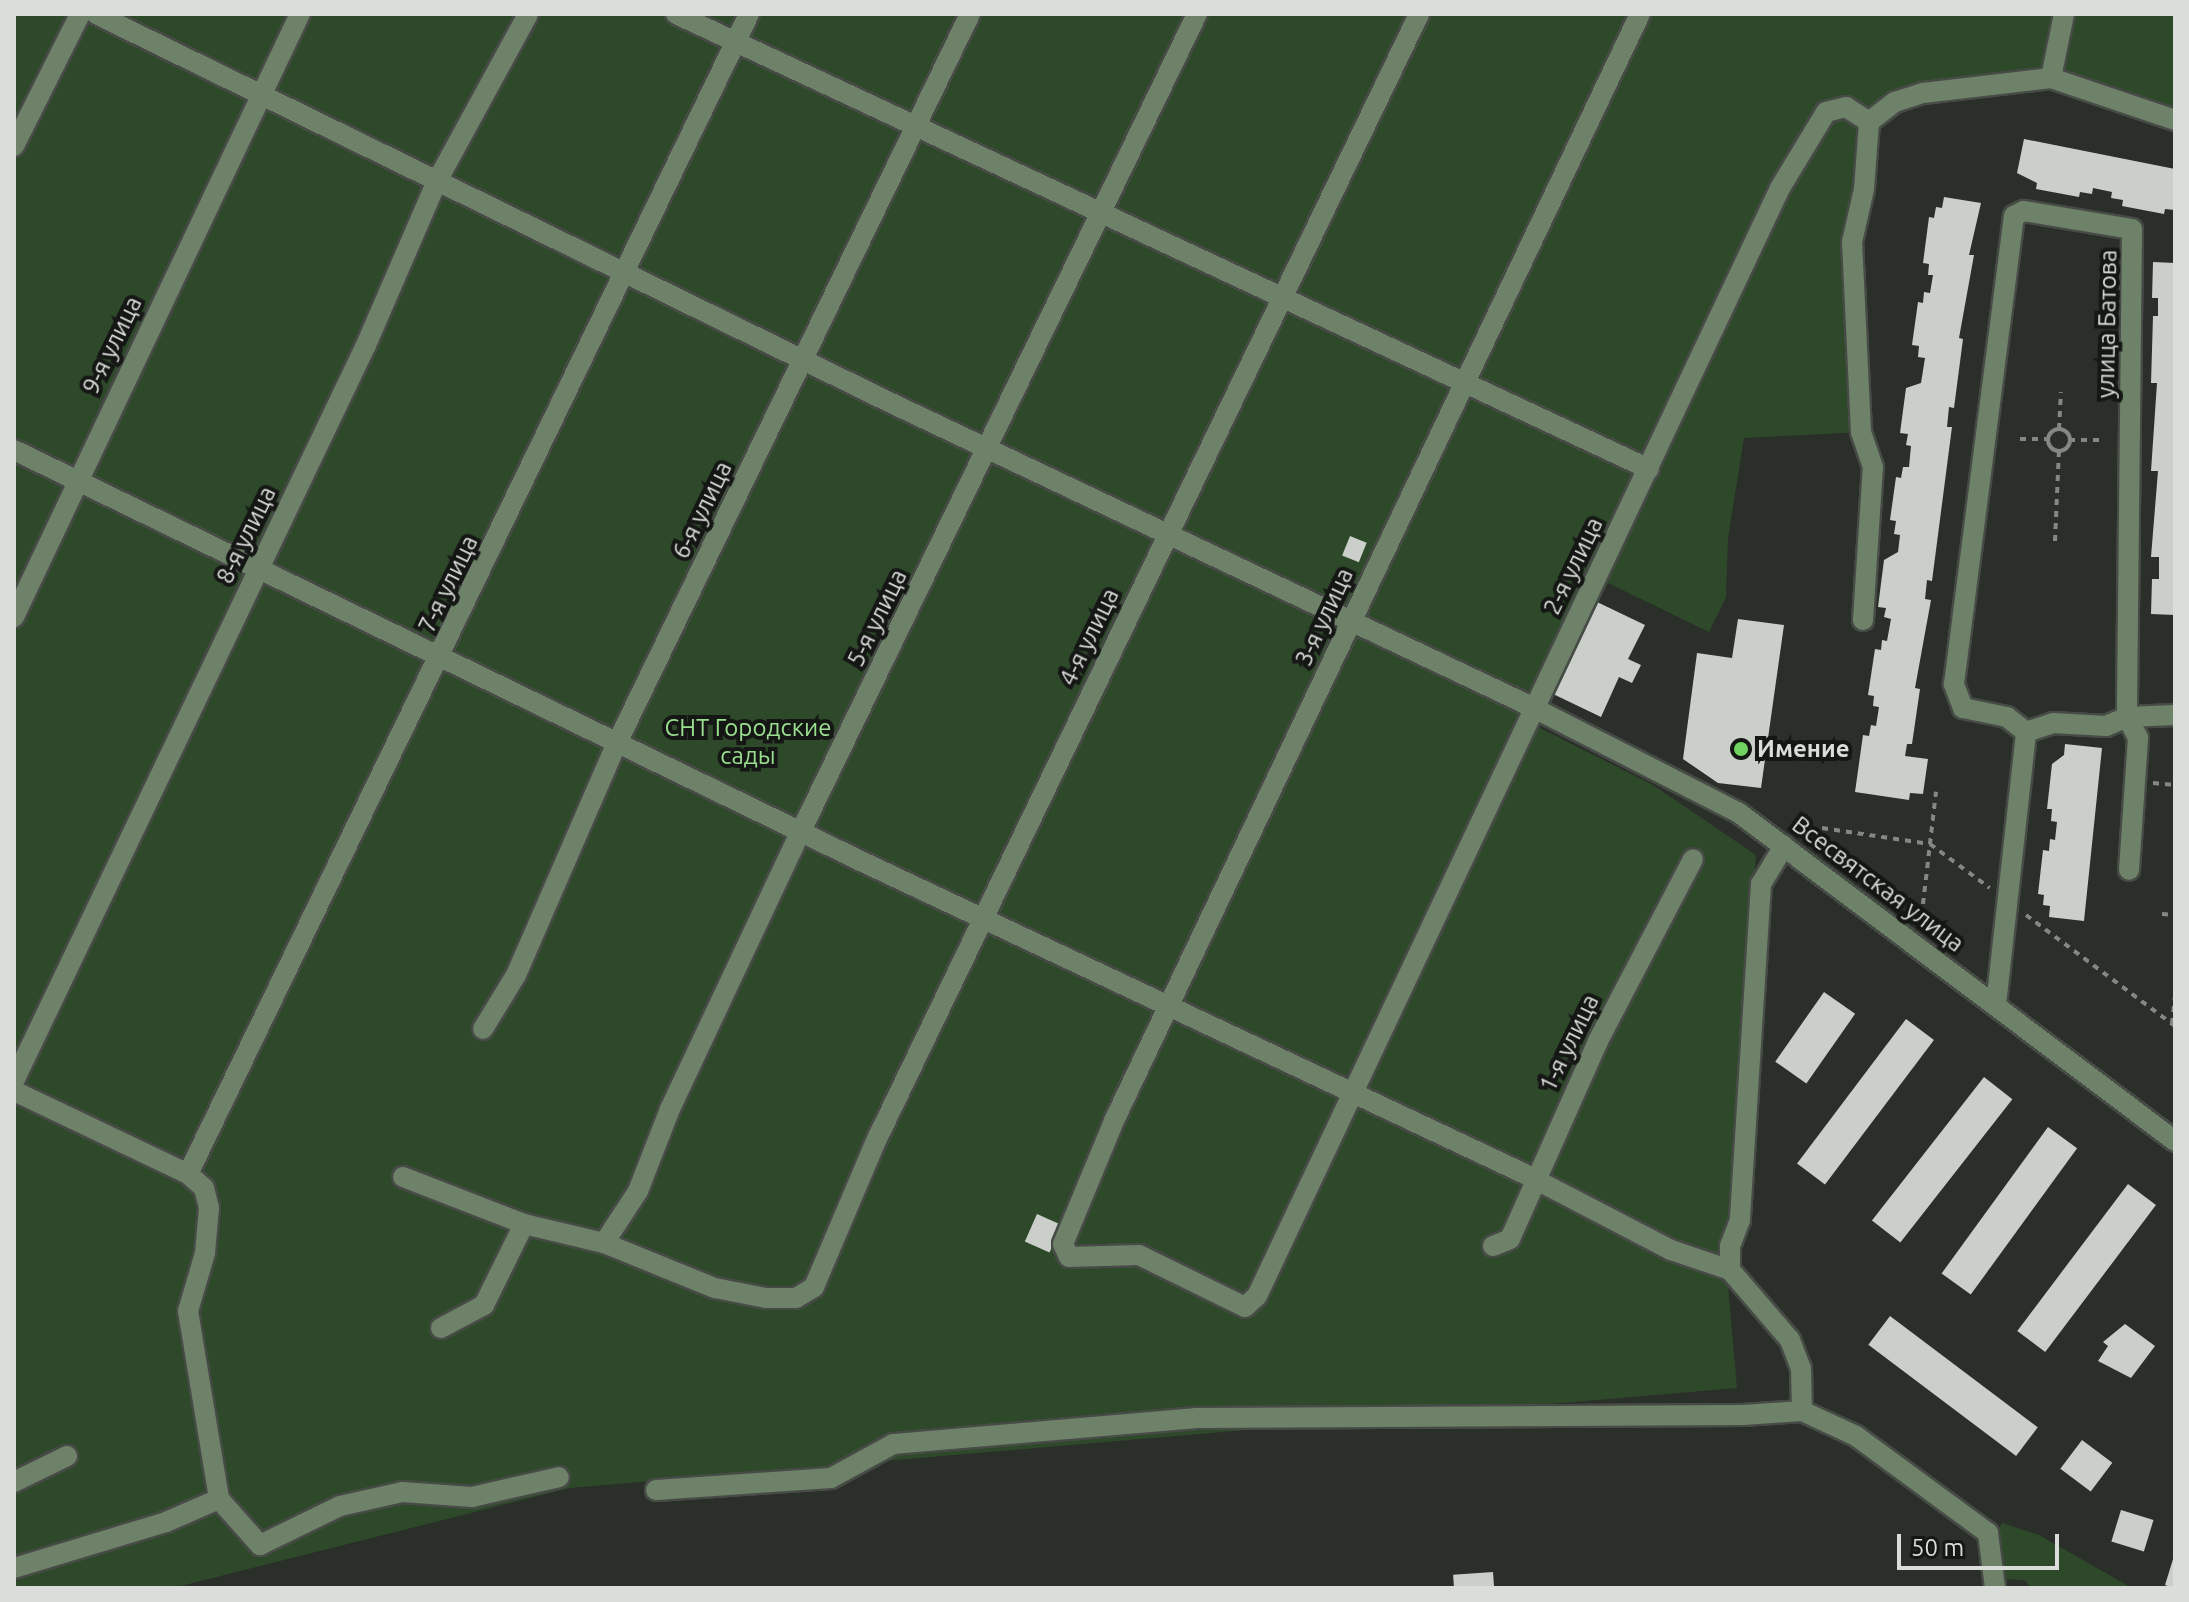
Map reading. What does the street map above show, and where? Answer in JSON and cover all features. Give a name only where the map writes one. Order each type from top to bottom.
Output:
[{"type":"street","points":[[14,146],[80,14]]},
{"type":"street","name":"Всесвятская улица","points":[[96,14],[260,99],[988,450],[1530,706],[1739,813],[2175,1141]]},
{"type":"street","name":"9-я улица","points":[[14,617],[300,14]]},
{"type":"street","name":"8-я улица","points":[[14,1081],[366,345],[436,183],[528,14]]},
{"type":"street","points":[[676,14],[1649,469]]},
{"type":"street","name":"7-я улица","points":[[188,1174],[441,658],[749,14]]},
{"type":"street","name":"6-я улица","points":[[483,1029],[516,975],[617,743],[970,14]]},
{"type":"street","name":"5-я улица","points":[[604,1243],[638,1191],[670,1109],[801,831],[1197,14]]},
{"type":"street","name":"4-я улица","points":[[604,1243],[740,1293],[796,1298],[814,1287],[876,1141],[923,1053],[983,916],[1419,14]]},
{"type":"street","name":"3-я улица","points":[[1063,1244],[1120,1109],[1462,382],[1640,14]]},
{"type":"street","points":[[2051,78],[2064,14]]},
{"type":"street","points":[[1863,620],[1873,467],[1861,432],[1852,242],[1864,189],[1869,122],[1895,102],[1923,93],[2051,78],[2175,120]]},
{"type":"street","name":"2-я улица","points":[[1063,1244],[1069,1257],[1139,1255],[1157,1260],[1245,1307],[1257,1296],[1530,706],[1649,469],[1802,146],[1836,106],[1869,122]]},
{"type":"street","name":"улица Батова","points":[[2026,732],[2007,717],[1963,708],[1954,684],[2014,216],[2024,211],[2132,229],[2127,717]]},
{"type":"street","points":[[14,450],[617,743],[1172,1004],[1671,1250],[1730,1270],[1790,1340],[1801,1368],[1802,1411]]},
{"type":"street","points":[[1996,1005],[2026,732],[2053,723],[2106,726],[2127,717],[2175,715]]},
{"type":"street","points":[[2127,717],[2138,738],[2129,870]]},
{"type":"street","points":[[1730,1270],[1730,1246],[1740,1220],[1761,884],[1784,846]]},
{"type":"street","name":"1-я улица","points":[[1493,1246],[1510,1239],[1639,957],[1693,859]]},
{"type":"street","points":[[14,1091],[188,1174],[204,1188],[209,1208],[205,1253],[188,1311],[219,1499],[260,1545],[340,1506],[402,1492],[472,1497],[559,1477]]},
{"type":"street","points":[[403,1177],[524,1224],[604,1243]]},
{"type":"street","points":[[441,1328],[484,1305],[524,1224]]},
{"type":"street","points":[[656,1490],[831,1478],[893,1444],[1196,1418],[1729,1416],[1802,1411],[1856,1436],[1988,1533],[1995,1588]]},
{"type":"street","points":[[14,1482],[67,1456]]},
{"type":"street","points":[[14,1568],[166,1522],[219,1499]]},
{"type":"path","points":[[2020,439],[2048,439],[2059,429],[2061,392]]},
{"type":"path","points":[[2059,429],[2069,440]]},
{"type":"path","points":[[2048,439],[2059,450]]},
{"type":"path","points":[[2055,541],[2059,450],[2069,440],[2099,440]]},
{"type":"path","points":[[2145,782],[2175,785]]},
{"type":"path","points":[[1923,904],[1936,792]]},
{"type":"path","points":[[2162,914],[2175,915]]},
{"type":"path","points":[[2172,1024],[2175,997]]},
{"type":"green space","name":"СНТ Городские сады","points":[[14,14],[2175,14],[2175,120],[2051,78],[1879,112],[1858,222],[1861,432],[1744,438],[1728,538],[1726,597],[1709,632],[1602,580],[1530,723],[1653,785],[1756,855],[1726,1263],[1737,1388],[570,1488],[173,1588],[14,1588]]},
{"type":"green space","points":[[2002,1523],[2039,1535],[2132,1588],[2031,1588],[2025,1580],[1998,1579],[1995,1538]]},
{"type":"building","points":[[2024,139],[2175,169],[2175,210],[2165,209],[2164,214],[2122,206],[2123,200],[2111,198],[2112,192],[2093,188],[2092,194],[2080,192],[2079,197],[2036,189],[2037,183],[2017,173]]},
{"type":"building","points":[[1944,197],[1981,203],[1969,255],[1974,255],[1959,338],[1963,339],[1954,408],[1949,407],[1947,427],[1952,427],[1932,581],[1927,580],[1925,599],[1931,600],[1915,688],[1920,689],[1912,744],[1907,744],[1905,756],[1928,759],[1923,794],[1910,793],[1909,800],[1855,792],[1863,735],[1869,736],[1871,725],[1876,726],[1879,707],[1873,706],[1874,696],[1868,695],[1875,649],[1881,650],[1882,640],[1887,641],[1891,619],[1884,617],[1886,608],[1878,607],[1884,560],[1898,552],[1900,535],[1894,534],[1896,521],[1890,520],[1896,477],[1901,478],[1903,467],[1909,467],[1911,446],[1906,445],[1908,434],[1900,433],[1906,388],[1921,383],[1925,358],[1918,357],[1919,346],[1912,345],[1918,302],[1923,303],[1924,292],[1930,293],[1933,275],[1928,275],[1929,264],[1923,263],[1929,217],[1934,218],[1936,207],[1942,208]]},
{"type":"building","points":[[2153,262],[2175,263],[2175,615],[2151,614],[2152,579],[2159,579],[2159,557],[2151,557],[2158,471],[2151,471],[2157,383],[2151,383],[2153,316],[2158,316],[2158,298],[2152,298]]},
{"type":"building","points":[[1350,536],[1367,543],[1359,562],[1342,555]]},
{"type":"building","points":[[1595,601],[1645,625],[1628,659],[1641,665],[1632,683],[1619,677],[1601,717],[1551,693]]},
{"type":"building","points":[[1738,619],[1784,625],[1761,788],[1718,783],[1683,759],[1697,653],[1732,658]]},
{"type":"building","points":[[2065,744],[2102,748],[2084,921],[2049,917],[2050,906],[2043,905],[2044,895],[2038,894],[2043,850],[2049,851],[2050,839],[2055,840],[2057,822],[2051,821],[2052,809],[2047,809],[2052,764],[2064,755]]},
{"type":"building","points":[[1824,992],[1855,1014],[1806,1083],[1775,1062]]},
{"type":"building","points":[[1906,1019],[1934,1040],[1825,1185],[1797,1164]]},
{"type":"building","points":[[1984,1077],[2012,1099],[1900,1243],[1872,1220]]},
{"type":"building","points":[[2048,1127],[2077,1148],[1971,1295],[1942,1273]]},
{"type":"building","points":[[2128,1184],[2156,1205],[2045,1352],[2017,1331]]},
{"type":"building","points":[[1037,1214],[1062,1225],[1049,1252],[1025,1241]]},
{"type":"building","points":[[1890,1316],[2038,1427],[2016,1456],[1868,1345]]},
{"type":"building","points":[[2125,1324],[2155,1346],[2131,1378],[2098,1361],[2108,1346],[2103,1342]]},
{"type":"building","points":[[2082,1440],[2112,1463],[2091,1492],[2060,1469]]},
{"type":"building","points":[[2121,1510],[2154,1520],[2144,1551],[2111,1542]]},
{"type":"building","points":[[2174,1556],[2175,1588],[2173,1588],[2165,1585]]},
{"type":"building","points":[[1493,1572],[1494,1588],[1454,1588],[1453,1575]]},
{"type":"place","name":"Имение","points":[[1741,749]]}]
